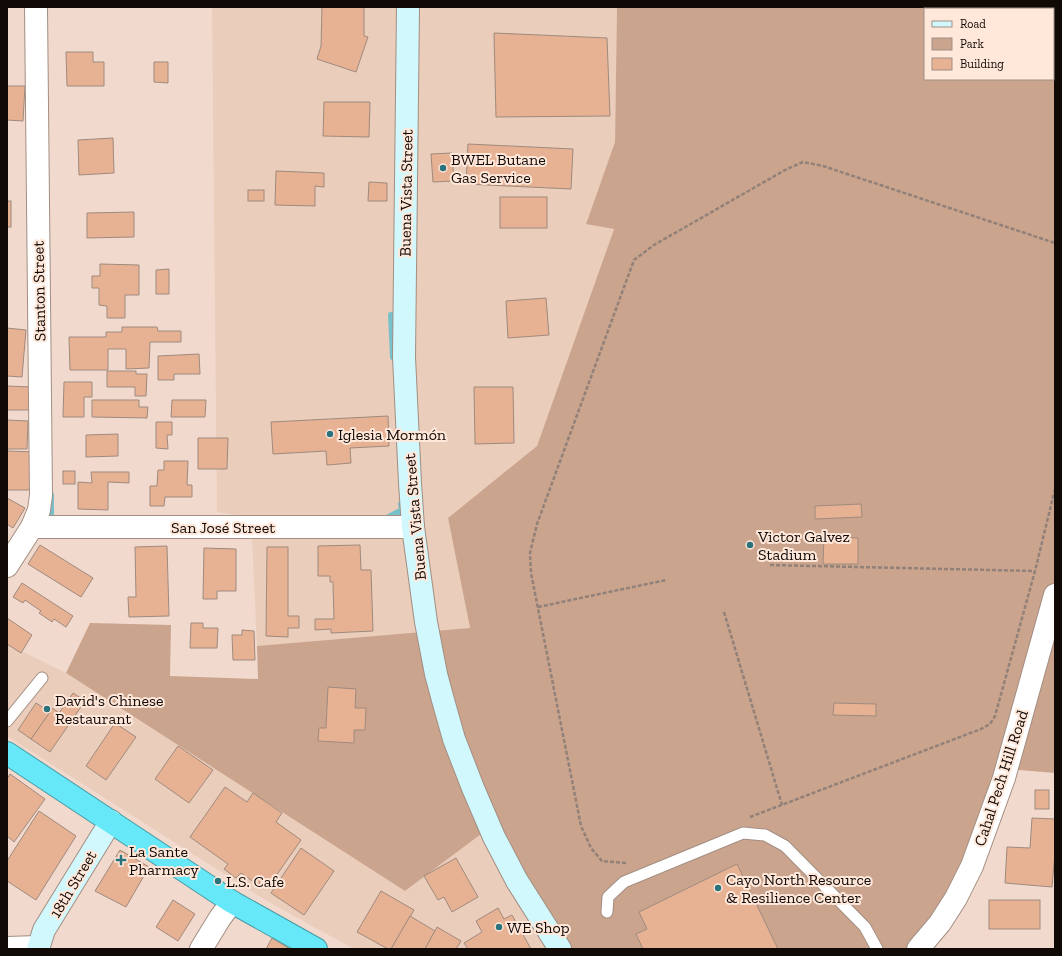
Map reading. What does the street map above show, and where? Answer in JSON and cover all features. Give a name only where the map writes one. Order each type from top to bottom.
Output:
[{"type":"highway","points":[[7,753],[232,902],[316,949]]},
{"type":"main road","name":"Buena Vista Street","points":[[408,7],[404,357],[413,527],[426,622],[436,674],[454,739],[473,788],[494,838],[517,881],[560,949]]},
{"type":"main road","name":"18th Street","points":[[38,948],[44,930],[111,821]]},
{"type":"street","name":"Stanton Street","points":[[7,566],[32,527],[39,510],[41,495],[36,7]]},
{"type":"street","name":"San José Street","points":[[32,527],[413,527]]},
{"type":"street","name":"Cahal Pech Hill Road","points":[[918,949],[940,923],[956,898],[972,866],[1004,778],[1055,595]]},
{"type":"street","points":[[201,949],[220,918],[232,902]]},
{"type":"street","points":[[7,948],[38,948]]},
{"type":"lane","points":[[7,721],[42,678]]},
{"type":"lane","points":[[607,912],[608,897],[624,882],[743,833],[765,835],[785,846],[865,927],[877,949]]},
{"type":"path","points":[[626,864],[602,861],[591,848],[581,826],[531,573],[530,554],[537,524],[634,260],[654,245],[785,170],[803,162],[824,166],[1055,243]]},
{"type":"path","points":[[745,819],[981,729],[990,724],[995,716],[1035,571],[1055,489]]},
{"type":"path","points":[[770,565],[1035,571]]},
{"type":"path","points":[[538,607],[666,580]]},
{"type":"path","points":[[724,612],[782,805]]},
{"type":"shaded area","points":[[212,7],[617,7],[615,142],[586,223],[614,228],[537,446],[448,518],[470,629],[257,646],[251,517],[217,512]]},
{"type":"shaded area","points":[[7,644],[66,673],[405,891],[480,834],[546,949],[354,949],[267,901],[7,736]]},
{"type":"green space","name":"Victor Galvez Stadium","points":[[617,7],[1055,7],[1055,773],[1007,769],[927,949],[546,949],[481,834],[405,891],[66,673],[90,623],[171,625],[170,676],[258,679],[257,646],[470,628],[448,518],[537,446],[614,229],[586,224],[615,142]]},
{"type":"building","points":[[322,7],[364,7],[364,36],[368,37],[356,72],[317,59],[321,46]]},
{"type":"building","points":[[494,33],[607,38],[610,116],[496,117]]},
{"type":"building","points":[[66,52],[93,52],[93,62],[104,62],[104,86],[67,86]]},
{"type":"building","points":[[154,62],[168,62],[168,83],[154,82]]},
{"type":"building","points":[[7,86],[25,86],[23,121],[7,120]]},
{"type":"building","points":[[324,102],[370,102],[369,137],[323,136]]},
{"type":"building","points":[[113,138],[114,173],[79,175],[78,140]]},
{"type":"building","points":[[468,144],[573,149],[571,189],[466,184]]},
{"type":"building","name":"BWEL Butane Gas Service","points":[[452,153],[454,181],[433,182],[431,154]]},
{"type":"building","points":[[276,171],[324,173],[324,187],[315,186],[315,206],[275,205]]},
{"type":"building","points":[[369,182],[387,183],[387,201],[368,201]]},
{"type":"building","points":[[248,190],[264,190],[264,201],[248,201]]},
{"type":"building","points":[[500,197],[547,197],[547,228],[500,228]]},
{"type":"building","points":[[7,201],[11,201],[11,227],[7,227]]},
{"type":"building","points":[[134,212],[134,237],[87,238],[87,213]]},
{"type":"building","points":[[100,264],[139,265],[139,295],[125,295],[125,318],[107,318],[107,306],[99,305],[99,288],[92,288],[92,276],[100,276]]},
{"type":"building","points":[[169,269],[169,294],[156,294],[156,270]]},
{"type":"building","points":[[546,298],[549,335],[508,338],[506,301]]},
{"type":"building","points":[[122,327],[157,327],[158,331],[181,331],[181,342],[150,342],[149,368],[126,369],[126,349],[108,349],[108,370],[70,370],[69,337],[106,337],[106,332],[122,332]]},
{"type":"building","points":[[7,328],[26,330],[22,377],[7,376]]},
{"type":"building","points":[[199,354],[200,374],[174,374],[174,380],[158,380],[158,356]]},
{"type":"building","points":[[107,371],[136,371],[136,374],[147,374],[146,396],[135,396],[135,387],[107,387]]},
{"type":"building","points":[[64,382],[92,382],[92,397],[84,397],[84,417],[63,417]]},
{"type":"building","points":[[7,386],[31,387],[31,410],[7,410]]},
{"type":"building","points":[[474,387],[513,387],[514,443],[475,444]]},
{"type":"building","points":[[92,400],[139,400],[139,407],[148,407],[147,418],[92,417]]},
{"type":"building","points":[[172,400],[206,400],[205,417],[171,417]]},
{"type":"building","name":"Iglesia Mormón","points":[[388,416],[389,446],[350,448],[351,463],[327,465],[326,451],[273,454],[271,422]]},
{"type":"building","points":[[7,420],[28,421],[27,449],[7,449]]},
{"type":"building","points":[[156,422],[172,422],[172,435],[167,435],[168,449],[156,448]]},
{"type":"building","points":[[118,434],[118,456],[86,457],[86,435]]},
{"type":"building","points":[[198,438],[228,438],[227,469],[198,469]]},
{"type":"building","points":[[7,451],[35,452],[34,490],[7,490]]},
{"type":"building","points":[[164,461],[188,461],[187,485],[192,485],[192,497],[165,497],[164,506],[150,506],[150,486],[157,486],[158,470],[164,470]]},
{"type":"building","points":[[63,471],[75,471],[75,484],[63,484]]},
{"type":"building","points":[[91,472],[129,472],[129,483],[108,482],[108,510],[78,509],[78,482],[92,483]]},
{"type":"building","points":[[7,498],[25,508],[13,528],[7,524]]},
{"type":"building","points":[[861,504],[862,517],[815,519],[815,506]]},
{"type":"building","points":[[824,537],[858,538],[858,564],[823,564]]},
{"type":"building","points":[[40,545],[93,578],[81,597],[28,564]]},
{"type":"building","points":[[360,545],[361,570],[371,570],[373,631],[331,633],[331,629],[315,630],[315,619],[334,619],[333,582],[330,582],[330,576],[318,576],[318,546]]},
{"type":"building","points":[[167,546],[169,616],[129,617],[128,597],[136,597],[135,547]]},
{"type":"building","points":[[267,547],[288,547],[288,616],[299,616],[299,628],[288,628],[288,637],[266,636]]},
{"type":"building","points":[[204,548],[236,549],[236,591],[217,591],[217,599],[203,599]]},
{"type":"building","points":[[22,583],[73,616],[66,627],[54,619],[52,622],[39,613],[41,611],[25,600],[23,603],[13,597]]},
{"type":"building","points":[[7,618],[32,635],[21,653],[7,644]]},
{"type":"building","points":[[191,623],[203,623],[203,628],[218,628],[217,648],[190,648]]},
{"type":"building","points":[[242,630],[254,631],[255,660],[233,660],[232,635],[242,635]]},
{"type":"building","points":[[328,687],[356,689],[355,708],[366,708],[365,730],[354,730],[354,743],[318,741],[319,728],[326,728]]},
{"type":"building","points":[[73,693],[85,701],[50,752],[31,739],[52,708],[59,713]]},
{"type":"building","points":[[36,703],[50,712],[31,739],[18,730]]},
{"type":"building","points":[[834,703],[876,704],[876,716],[833,715]]},
{"type":"building","points":[[115,723],[136,737],[106,780],[86,766]]},
{"type":"building","points":[[178,746],[213,770],[189,803],[155,779]]},
{"type":"building","points":[[10,774],[45,799],[14,842],[7,836],[7,779]]},
{"type":"building","points":[[225,787],[247,802],[253,793],[282,813],[276,822],[301,840],[271,883],[264,877],[258,885],[241,873],[236,878],[224,869],[228,864],[190,837]]},
{"type":"building","points":[[1035,790],[1049,790],[1049,809],[1035,809]]},
{"type":"building","points":[[39,811],[76,836],[36,900],[7,881],[7,861]]},
{"type":"building","points":[[1032,818],[1055,819],[1055,853],[1052,887],[1005,883],[1007,847],[1030,848]]},
{"type":"building","points":[[301,848],[334,871],[304,915],[271,893]]},
{"type":"building","points":[[120,850],[149,867],[126,907],[95,891]]},
{"type":"building","points":[[456,858],[478,897],[452,912],[444,897],[438,900],[424,876]]},
{"type":"building","name":"Cayo North Resource & Resilience Center","points":[[737,864],[778,949],[643,949],[636,934],[647,929],[639,912]]},
{"type":"building","points":[[381,891],[414,910],[391,949],[388,949],[357,932]]},
{"type":"building","points":[[173,900],[195,914],[178,941],[156,927]]},
{"type":"building","points":[[989,900],[1040,900],[1040,929],[989,929]]},
{"type":"building","name":"WE Shop","points":[[498,908],[504,919],[512,915],[531,949],[468,949],[464,943],[482,932],[476,921]]},
{"type":"building","points":[[410,916],[435,931],[425,949],[391,949]]},
{"type":"building","points":[[437,927],[461,941],[456,949],[425,949]]},
{"type":"building","points":[[272,938],[290,949],[266,949]]},
{"type":"waterway","points":[[391,315],[393,357]]},
{"type":"waterway","points":[[51,495],[51,520],[55,520]]},
{"type":"waterway","points":[[382,518],[387,518],[402,510],[401,504]]},
{"type":"place","name":"BWEL Butane Gas Service","points":[[443,168]]},
{"type":"place","name":"Iglesia Mormón","points":[[330,434]]},
{"type":"place","name":"Victor Galvez Stadium","points":[[750,545]]},
{"type":"place","name":"David's Chinese Restaurant","points":[[47,709]]},
{"type":"place","name":"La Sante Pharmacy","points":[[121,860]]},
{"type":"place","name":"L.S. Cafe","points":[[218,881]]},
{"type":"place","name":"Cayo North Resource & Resilience Center","points":[[718,888]]},
{"type":"place","name":"WE Shop","points":[[499,927]]}]
